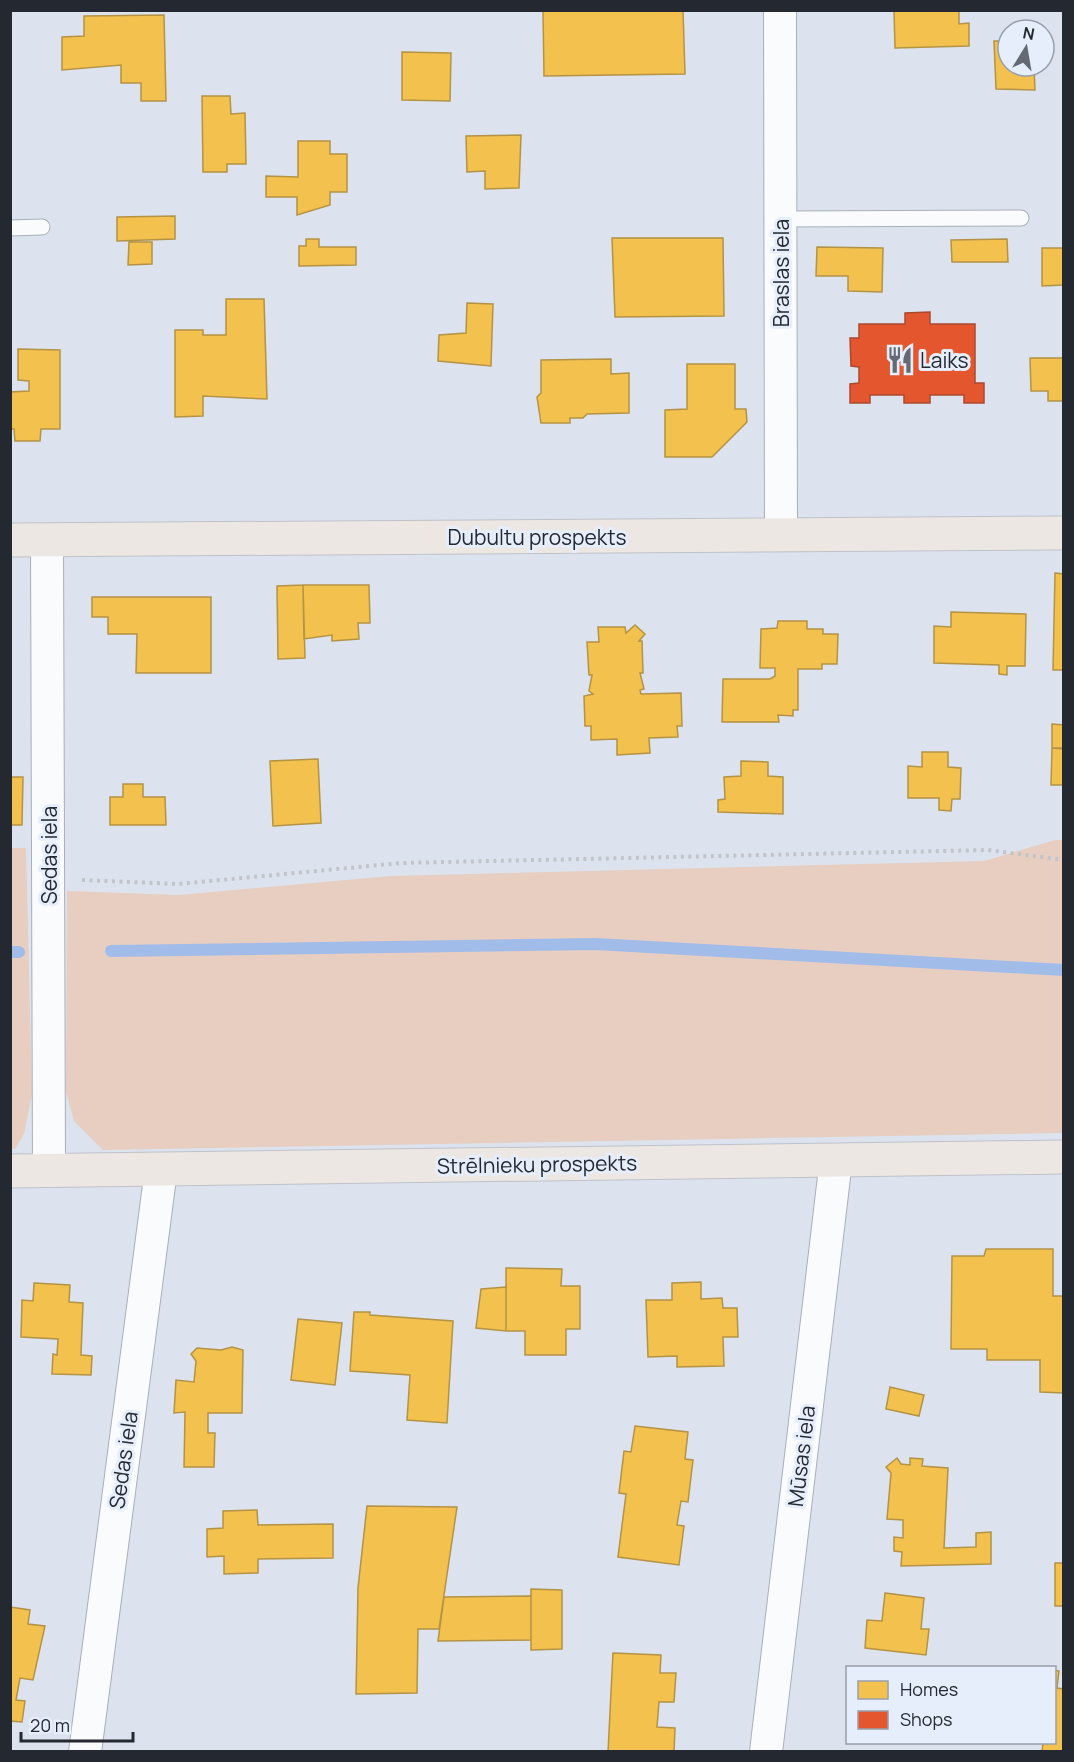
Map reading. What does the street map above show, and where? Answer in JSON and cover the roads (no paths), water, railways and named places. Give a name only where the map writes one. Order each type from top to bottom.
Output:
[{"type":"main road","name":"Dubultu prospekts","points":[[10,540],[1064,533]]},
{"type":"main road","name":"Strēlnieku prospekts","points":[[10,1171],[1064,1157]]},
{"type":"street","name":"Braslas iela","points":[[780,10],[781,535]]},
{"type":"street","name":"Sedas iela","points":[[47,540],[49,1170]]},
{"type":"street","name":"Mūsas iela","points":[[766,1752],[836,1160]]},
{"type":"street","name":"Sedas iela","points":[[85,1752],[161,1170]]},
{"type":"lane","points":[[781,219],[1020,218]]},
{"type":"lane","points":[[10,228],[42,227]]},
{"type":"waterway","points":[[111,951],[595,944],[1064,970]]},
{"type":"waterway","points":[[10,952],[19,952]]},
{"type":"place","name":"Laiks","points":[[900,360]]}]
